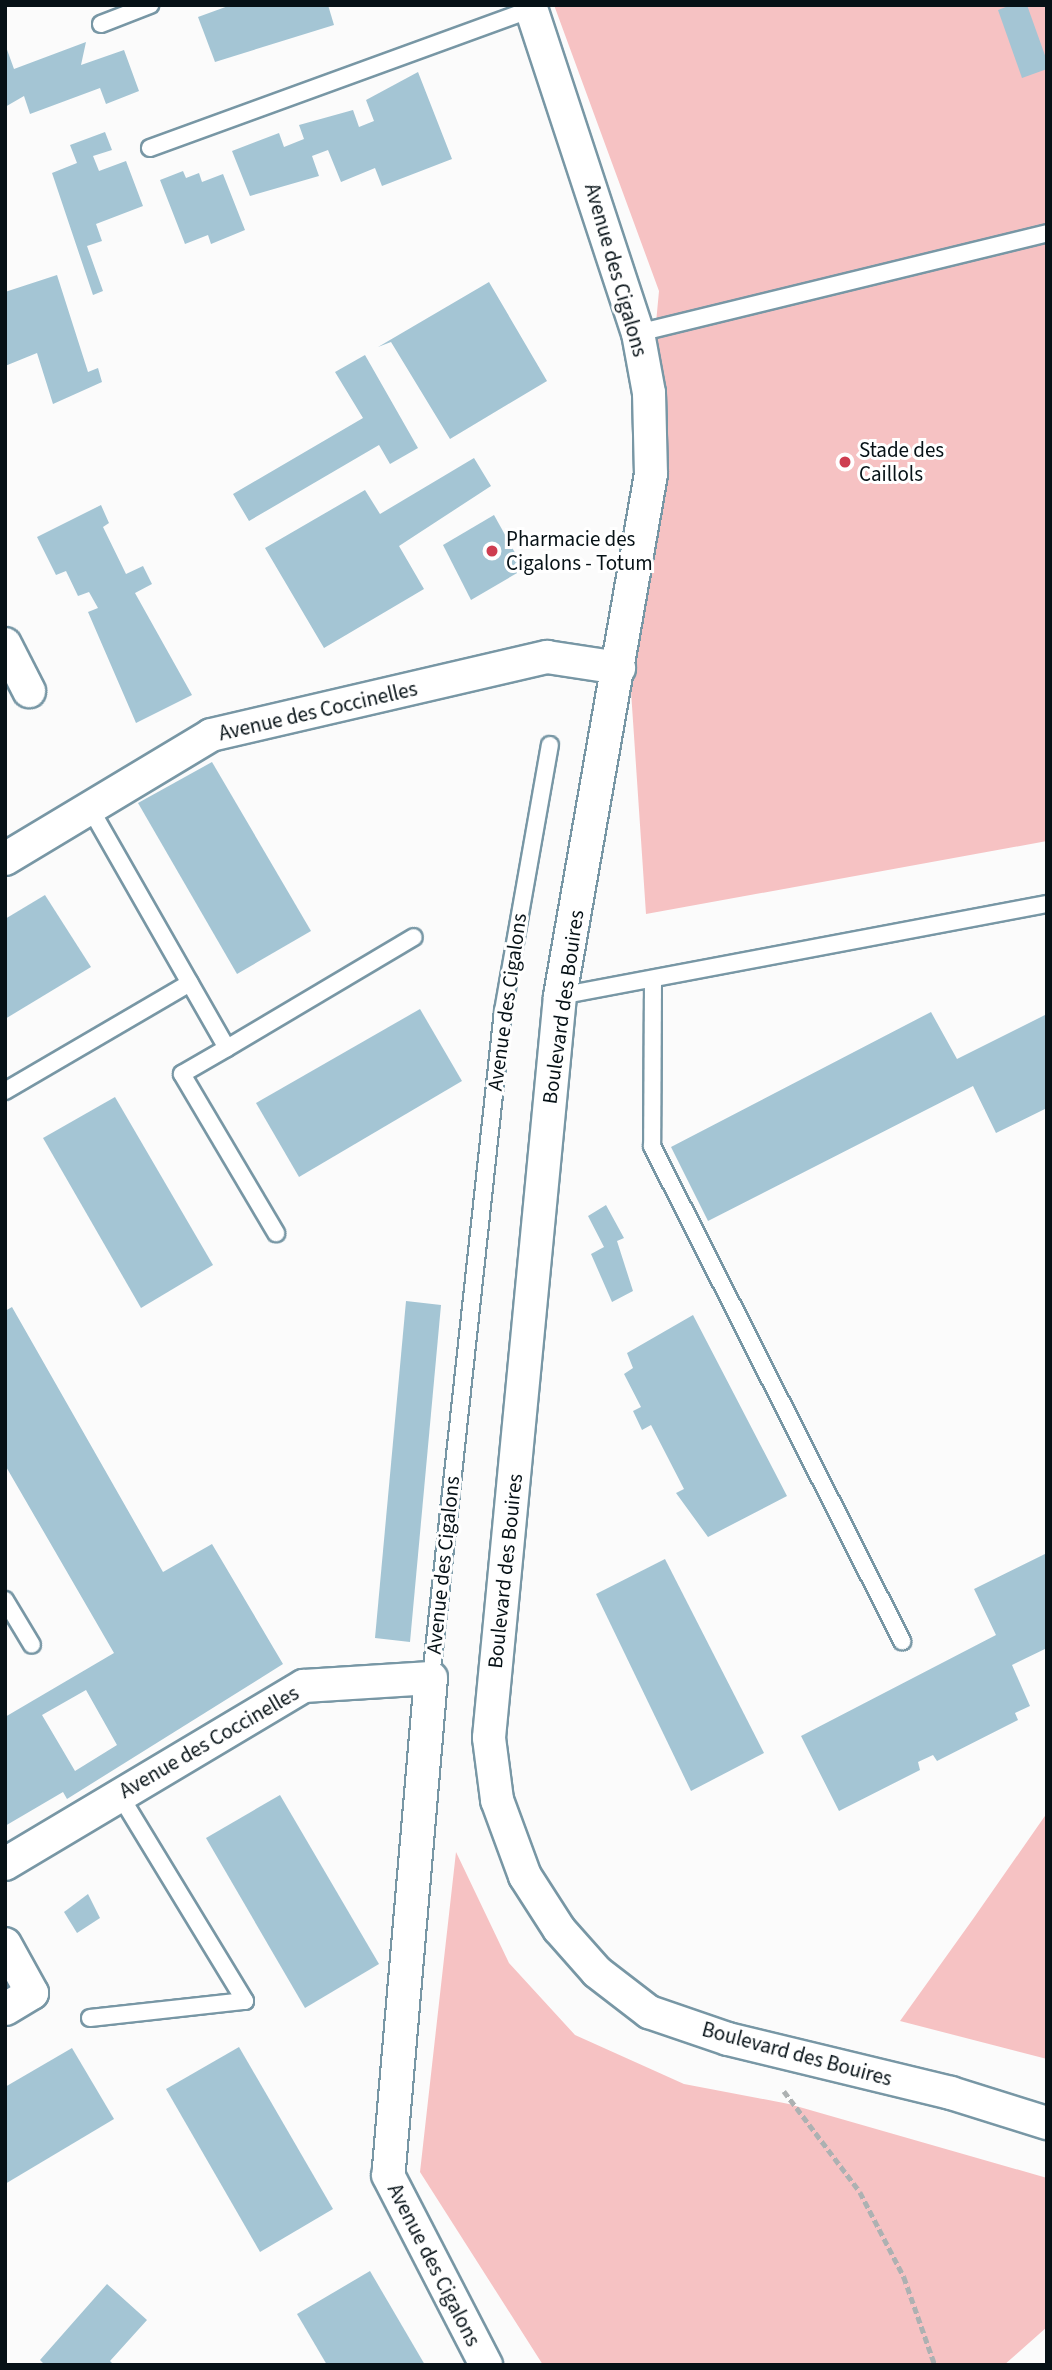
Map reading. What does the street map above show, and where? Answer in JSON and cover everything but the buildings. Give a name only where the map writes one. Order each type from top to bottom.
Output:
[{"type":"street","name":"Avenue des Cigalons","points":[[531,7],[638,333],[649,393],[651,474],[619,668]]},
{"type":"street","points":[[5,644],[29,691]]},
{"type":"street","name":"Avenue des Coccinelles","points":[[5,859],[211,735],[547,657],[619,668]]},
{"type":"street","name":"Boulevard des Bouires","points":[[619,668],[561,996],[489,1738],[497,1800],[525,1877],[597,1972],[649,2012],[766,2049],[951,2093],[1047,2123]]},
{"type":"street","name":"Avenue des Cigalons","points":[[431,1678],[388,2175],[486,2365]]},
{"type":"street","name":"Avenue des Coccinelles","points":[[5,1864],[304,1686],[431,1678]]},
{"type":"street","points":[[5,1944],[32,1993],[5,2009]]},
{"type":"lane","points":[[101,24],[150,5]]},
{"type":"lane","points":[[150,148],[531,7]]},
{"type":"lane","points":[[638,333],[1047,233]]},
{"type":"lane","name":"Avenue des Cigalons","points":[[431,1678],[503,1011],[550,745]]},
{"type":"lane","points":[[90,808],[228,1048]]},
{"type":"lane","points":[[561,996],[653,981],[1047,904]]},
{"type":"lane","points":[[276,1233],[182,1074],[414,937]]},
{"type":"lane","points":[[653,981],[652,1146],[902,1641]]},
{"type":"lane","points":[[5,1091],[190,983]]},
{"type":"lane","points":[[5,1600],[32,1645]]},
{"type":"lane","points":[[90,2018],[245,2001],[119,1794]]},
{"type":"path","points":[[766,2049],[789,2104],[860,2192],[904,2277],[935,2365]]},
{"type":"shaded area","name":"Stade des Caillols","points":[[554,5],[1047,5],[1047,841],[646,914],[627,632],[659,291]]},
{"type":"shaded area","points":[[1047,1813],[1047,2059],[900,2021],[973,1919]]},
{"type":"shaded area","points":[[456,1852],[509,1963],[575,2035],[684,2084],[789,2104],[1047,2178],[1047,2327],[1004,2365],[543,2365],[420,2172]]},
{"type":"place","name":"Stade des Caillols","points":[[845,462]]},
{"type":"place","name":"Pharmacie des Cigalons - Totum","points":[[492,551]]}]
